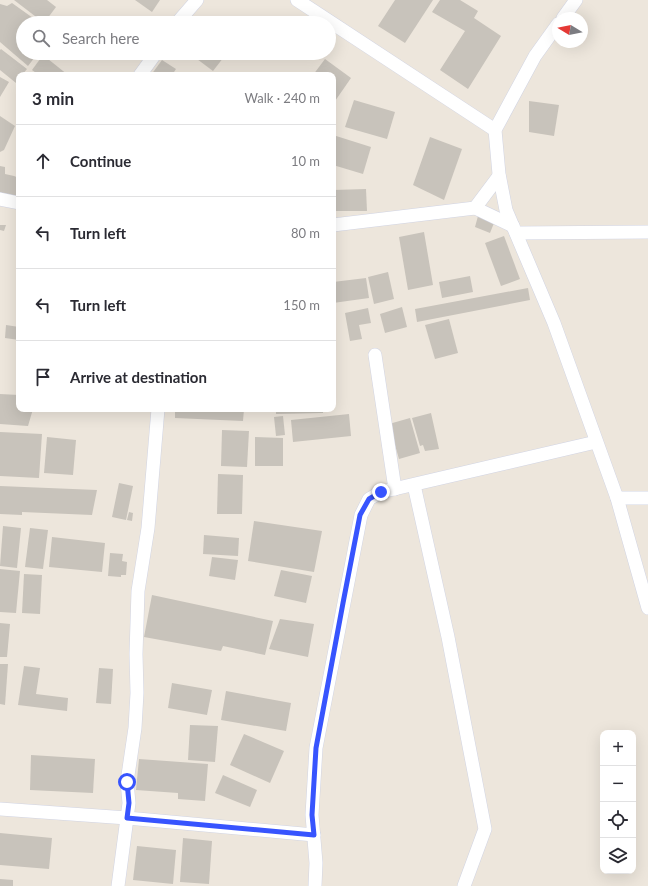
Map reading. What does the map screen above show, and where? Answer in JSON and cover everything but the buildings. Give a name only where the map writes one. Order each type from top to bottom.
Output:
[{"type":"street","points":[[183,16],[197,0]]},
{"type":"street","points":[[297,0],[321,16]]},
{"type":"street","points":[[567,12],[576,0]]},
{"type":"street","points":[[336,26],[495,130]]},
{"type":"street","points":[[552,32],[534,56],[495,130],[499,176],[506,210],[554,323],[617,498],[648,608]]},
{"type":"street","points":[[142,72],[151,60]]},
{"type":"street","points":[[475,208],[499,176]]},
{"type":"street","points":[[0,200],[16,203]]},
{"type":"street","points":[[336,225],[475,208],[515,230],[648,232]]},
{"type":"street","points":[[375,355],[395,489]]},
{"type":"street","points":[[118,886],[129,803],[127,782],[135,728],[137,693],[136,654],[138,591],[148,528],[158,412]]},
{"type":"street","points":[[315,886],[316,863],[312,815],[316,748],[360,515],[369,499],[381,492],[596,442]]},
{"type":"street","points":[[414,485],[448,638],[485,829],[464,886]]},
{"type":"street","points":[[617,498],[648,498]]},
{"type":"street","points":[[0,809],[127,818],[314,835]]},
{"type":"route","points":[[127,782],[129,803],[127,818],[314,835],[312,815],[316,748],[360,515],[369,499],[381,492]]}]
